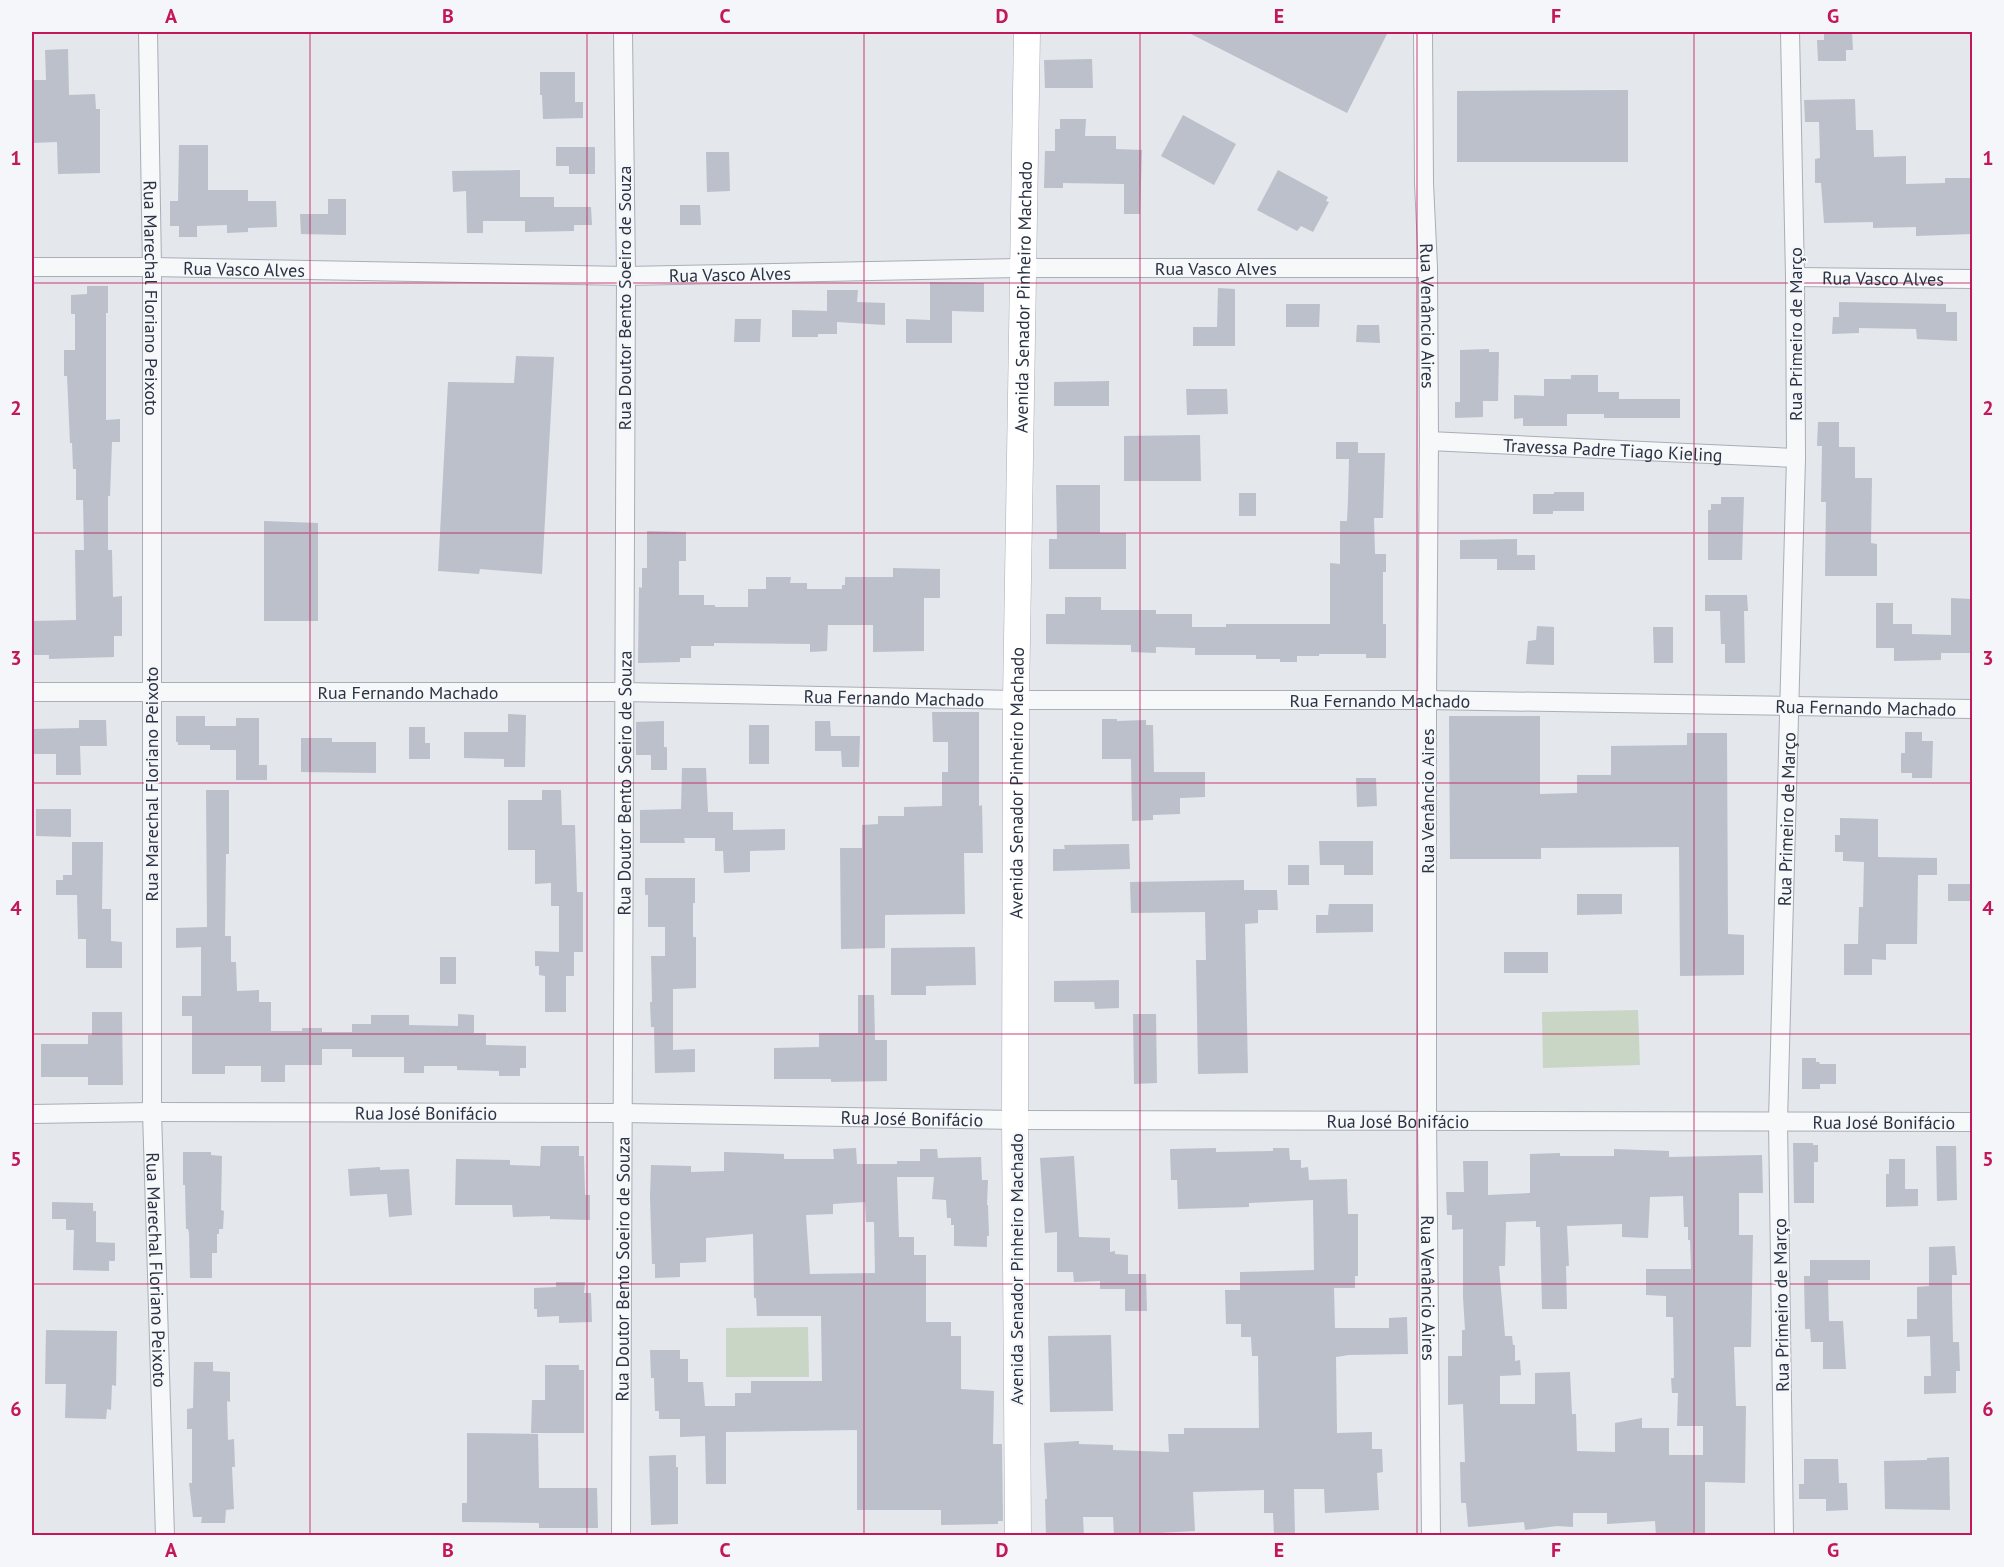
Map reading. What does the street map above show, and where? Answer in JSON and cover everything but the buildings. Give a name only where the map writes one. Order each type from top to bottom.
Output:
[{"type":"main road","name":"Avenida Senador Pinheiro Machado","points":[[1018,1536],[1015,1120],[1016,700],[1027,32]]},
{"type":"street","name":"Rua Marechal Floriano Peixoto","points":[[148,32],[152,267],[152,1112],[165,1536]]},
{"type":"street","name":"Rua Doutor Bento Soeiro de Souza","points":[[621,1536],[626,276],[623,32]]},
{"type":"street","name":"Rua Venâncio Aires","points":[[1423,32],[1430,441],[1427,700],[1427,1119],[1431,1536]]},
{"type":"street","name":"Rua Primeiro de Março","points":[[1784,1536],[1778,1121],[1796,458],[1790,32]]},
{"type":"street","name":"Rua Vasco Alves","points":[[32,267],[152,267],[626,276],[1023,268],[1428,268]]},
{"type":"street","name":"Rua Vasco Alves","points":[[1795,277],[1972,279]]},
{"type":"street","name":"Travessa Padre Tiago Kieling","points":[[1430,441],[1796,458]]},
{"type":"street","name":"Rua Fernando Machado","points":[[32,692],[623,692],[1016,700],[1427,700],[1972,709]]},
{"type":"street","name":"Rua José Bonifácio","points":[[32,1114],[623,1113],[1015,1120],[1427,1119],[1972,1122]]},
{"type":"green space","points":[[1638,1010],[1640,1065],[1543,1068],[1542,1012]]},
{"type":"green space","points":[[808,1327],[809,1377],[726,1377],[726,1328]]}]
